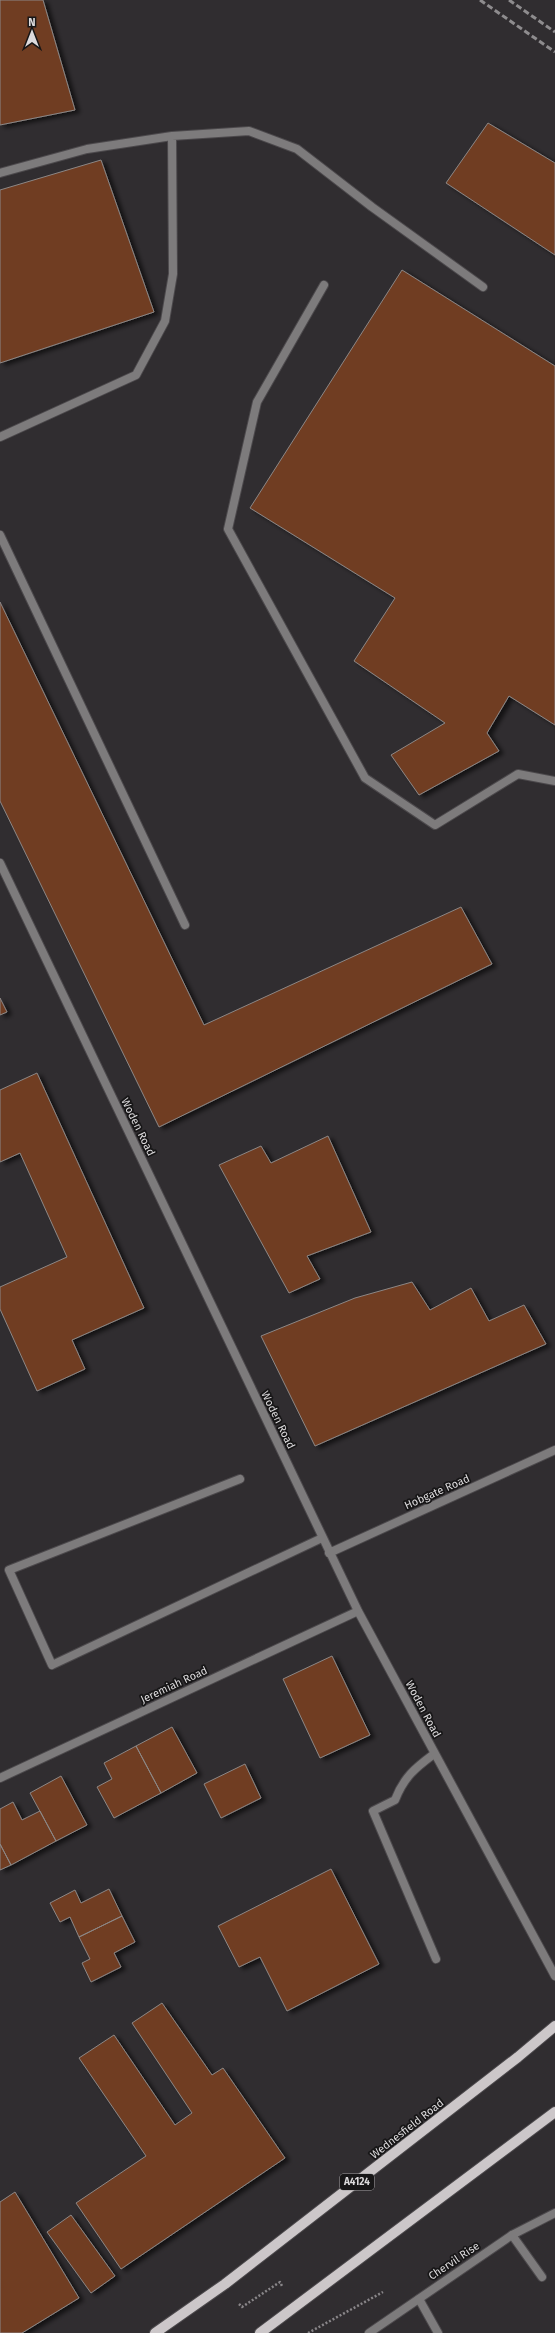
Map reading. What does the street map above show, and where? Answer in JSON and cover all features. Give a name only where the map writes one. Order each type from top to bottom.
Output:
[{"type":"main road","name":"Wednesfield Road","points":[[155,2333],[225,2284],[518,2057],[555,2026]]},
{"type":"main road","points":[[260,2333],[555,2112]]},
{"type":"street","points":[[0,173],[87,149],[172,136],[249,131],[298,149],[372,207],[483,287]]},
{"type":"street","points":[[0,437],[136,375],[165,321],[173,274],[172,136]]},
{"type":"street","points":[[324,285],[257,402],[228,529],[365,778],[435,824],[518,774],[555,781]]},
{"type":"street","points":[[0,535],[184,925]]},
{"type":"street","name":"Woden Road","points":[[0,863],[329,1553],[434,1754],[555,1976]]},
{"type":"street","name":"Hobgate Road","points":[[329,1553],[555,1450]]},
{"type":"street","points":[[240,1479],[9,1570],[52,1665],[322,1538]]},
{"type":"street","name":"Jeremiah Road","points":[[0,1778],[358,1611]]},
{"type":"street","points":[[434,1754],[418,1765],[402,1783],[395,1800],[372,1811],[436,1959]]},
{"type":"street","name":"Chervil Rise","points":[[369,2333],[512,2236],[555,2213]]},
{"type":"street","points":[[512,2236],[542,2277]]},
{"type":"street","points":[[419,2299],[438,2333]]},
{"type":"path","points":[[225,2284],[242,2307],[280,2282],[295,2307]]},
{"type":"building","points":[[0,0],[43,0],[75,110],[0,125]]},
{"type":"building","points":[[488,123],[555,163],[555,255],[446,183]]},
{"type":"building","points":[[101,160],[154,312],[0,363],[0,190]]},
{"type":"building","points":[[402,270],[555,366],[555,725],[509,696],[487,733],[499,751],[419,795],[391,755],[445,723],[354,661],[395,598],[250,508]]},
{"type":"building","points":[[0,602],[204,1025],[461,907],[492,964],[159,1127],[0,801]]},
{"type":"building","points":[[0,998],[7,1012],[0,1015]]},
{"type":"building","points":[[37,1073],[144,1308],[72,1340],[85,1369],[37,1391],[0,1309],[0,1287],[67,1257],[20,1153],[0,1162],[0,1090]]},
{"type":"building","points":[[328,1136],[371,1232],[307,1256],[320,1279],[289,1293],[219,1165],[261,1146],[271,1163]]},
{"type":"building","points":[[412,1282],[430,1310],[471,1288],[489,1321],[524,1305],[546,1344],[315,1446],[261,1336],[355,1298]]},
{"type":"building","points":[[332,1656],[370,1735],[320,1758],[283,1679]]},
{"type":"building","points":[[172,1727],[197,1773],[161,1793],[136,1746]]},
{"type":"building","points":[[136,1746],[161,1793],[114,1818],[97,1787],[112,1779],[104,1763]]},
{"type":"building","points":[[245,1764],[261,1798],[221,1818],[204,1784]]},
{"type":"building","points":[[61,1776],[87,1825],[56,1841],[30,1793]]},
{"type":"building","points":[[13,1802],[22,1820],[40,1811],[56,1841],[11,1865],[0,1844],[0,1809]]},
{"type":"building","points":[[0,1844],[11,1865],[0,1870]]},
{"type":"building","points":[[331,1869],[379,1964],[287,2011],[260,1957],[239,1967],[218,1926]]},
{"type":"building","points":[[109,1889],[122,1916],[79,1937],[70,1917],[60,1922],[50,1903],[75,1890],[81,1903]]},
{"type":"building","points":[[122,1916],[135,1942],[114,1953],[121,1967],[91,1982],[82,1963],[90,1959],[79,1937]]},
{"type":"building","points":[[162,2003],[212,2075],[223,2068],[285,2158],[121,2269],[76,2203],[146,2156],[79,2058],[114,2035],[175,2125],[192,2113],[132,2023]]},
{"type":"building","points":[[15,2192],[79,2298],[22,2333],[0,2333],[0,2202]]},
{"type":"building","points":[[71,2215],[115,2276],[91,2293],[47,2232]]},
{"type":"railway","points":[[480,0],[555,52]]},
{"type":"railway","points":[[509,0],[555,32]]}]
